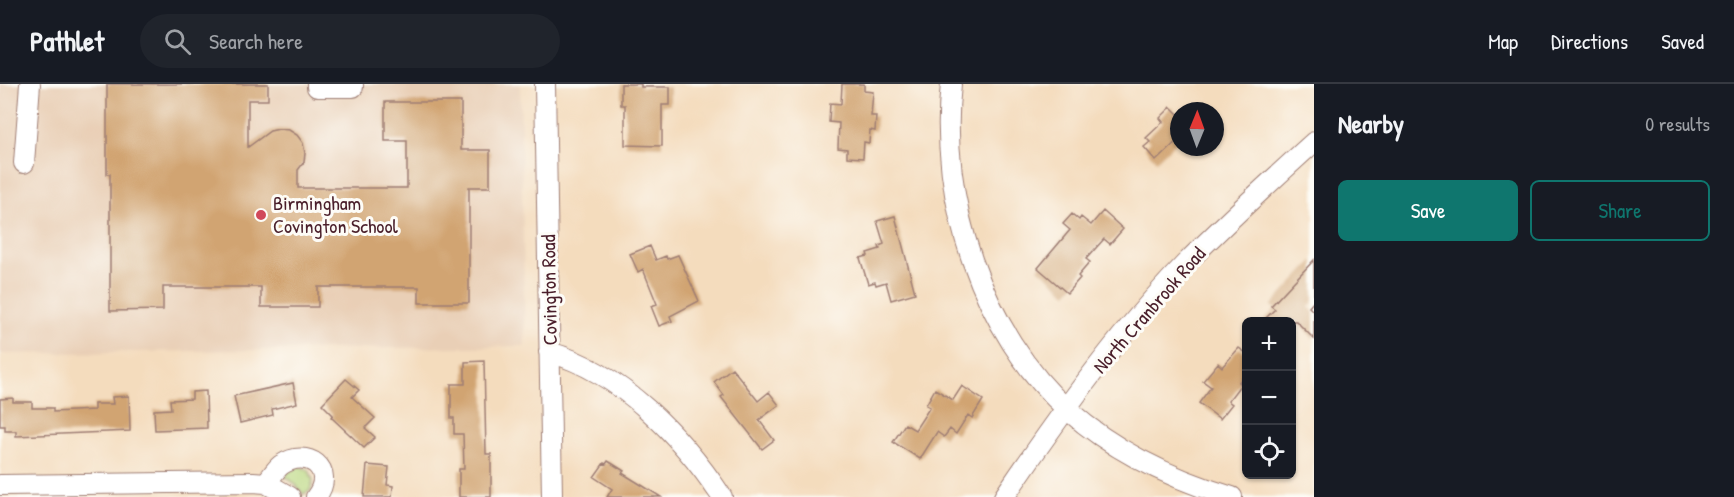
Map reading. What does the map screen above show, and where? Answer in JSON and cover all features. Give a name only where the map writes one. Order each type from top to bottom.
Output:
[{"type":"street","points":[[24,163],[30,84]]},
{"type":"street","points":[[317,84],[317,87],[352,87],[352,84]]},
{"type":"street","name":"Covington Road","points":[[545,84],[552,497]]},
{"type":"street","points":[[951,84],[949,121],[951,168],[962,224],[976,271],[991,306],[1035,375],[1067,409],[1123,450],[1189,482],[1232,497]]},
{"type":"street","name":"North Cranbrook Road","points":[[1004,497],[1067,409],[1135,321],[1184,265],[1314,141]]},
{"type":"street","points":[[549,352],[569,357],[585,365],[644,407],[684,445],[722,497]]},
{"type":"street","points":[[266,483],[282,465],[292,459],[310,459],[320,467],[324,476],[323,485],[316,497]]},
{"type":"street","points":[[2,489],[266,483],[290,497]]},
{"type":"shaded area","name":"Birmingham Covington School","points":[[0,84],[520,84],[525,346],[0,354]]},
{"type":"green space","points":[[299,466],[309,470],[313,481],[310,491],[303,494],[285,476],[286,473]]},
{"type":"building","points":[[107,84],[268,84],[268,100],[248,100],[248,147],[270,131],[289,130],[297,135],[303,143],[305,153],[304,162],[298,170],[298,188],[407,188],[407,141],[385,141],[385,102],[461,102],[461,150],[490,150],[490,187],[469,187],[469,303],[419,303],[419,287],[318,287],[318,307],[261,307],[261,287],[163,287],[163,310],[110,311],[110,174],[107,174]]},
{"type":"building","points":[[621,84],[670,87],[670,105],[662,105],[662,146],[625,145],[625,105],[621,105]]},
{"type":"building","points":[[842,84],[864,84],[864,91],[873,92],[871,116],[876,116],[875,131],[870,130],[869,143],[864,142],[863,158],[847,157],[847,149],[838,148],[839,123],[829,122],[830,103],[841,104]]},
{"type":"building","points":[[1170,108],[1170,148],[1156,161],[1144,147],[1150,142],[1146,138],[1163,122],[1160,118]]},
{"type":"building","points":[[1103,211],[1123,229],[1110,244],[1104,239],[1086,259],[1090,262],[1067,293],[1038,268],[1070,230],[1063,224],[1072,214],[1079,220],[1081,217],[1091,225]]},
{"type":"building","points":[[895,216],[915,293],[891,300],[886,282],[876,285],[875,282],[868,284],[860,258],[880,249],[879,246],[884,244],[877,221]]},
{"type":"building","points":[[650,246],[656,260],[678,255],[699,301],[670,316],[672,321],[659,326],[651,306],[657,304],[643,269],[638,272],[630,254]]},
{"type":"building","points":[[1314,260],[1314,301],[1309,307],[1314,312],[1314,339],[1296,321],[1296,317],[1267,317],[1275,309],[1271,306]]},
{"type":"building","points":[[1239,348],[1242,350],[1242,378],[1239,382],[1241,384],[1228,401],[1232,404],[1220,419],[1199,403],[1211,387],[1203,381],[1218,363],[1222,367]]},
{"type":"building","points":[[484,361],[486,454],[491,454],[491,497],[459,497],[459,469],[464,469],[463,434],[454,434],[454,418],[451,418],[451,384],[465,384],[465,362]]},
{"type":"building","points":[[732,368],[758,401],[769,392],[779,405],[759,420],[774,440],[762,449],[721,397],[724,395],[714,382]]},
{"type":"building","points":[[346,379],[359,390],[352,397],[375,418],[365,428],[375,437],[364,448],[331,417],[333,415],[322,404]]},
{"type":"building","points":[[293,383],[297,403],[272,409],[273,415],[240,423],[234,396]]},
{"type":"building","points":[[962,386],[983,400],[972,418],[968,415],[956,434],[950,429],[944,437],[937,432],[920,459],[893,442],[905,424],[915,430],[930,407],[926,405],[935,389],[953,400]]},
{"type":"building","points":[[206,391],[207,428],[155,430],[154,410],[171,409],[170,400],[192,399],[192,392]]},
{"type":"building","points":[[129,396],[130,431],[16,436],[16,431],[5,431],[5,426],[0,426],[0,399],[13,398],[13,402],[32,402],[32,408],[53,408],[53,412],[94,410],[94,404],[113,404],[112,397]]},
{"type":"building","points":[[608,461],[624,471],[622,473],[661,497],[607,497],[612,489],[594,477]]},
{"type":"building","points":[[367,465],[389,467],[387,485],[393,486],[392,497],[364,497]]},
{"type":"place","name":"Birmingham Covington School","points":[[261,215]]}]
